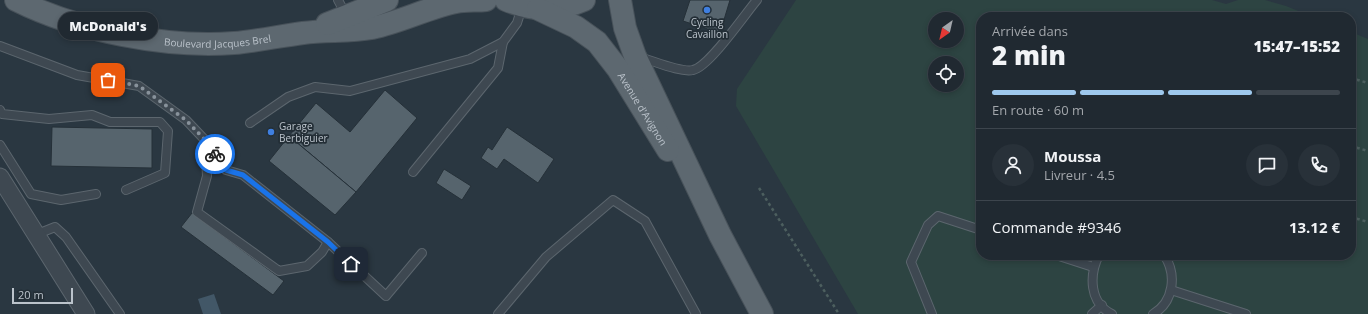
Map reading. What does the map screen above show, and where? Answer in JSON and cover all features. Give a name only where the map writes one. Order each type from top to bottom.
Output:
[{"type":"main road","name":"Boulevard Jacques Brel","points":[[16,0],[87,26],[174,43],[235,43],[304,33],[370,28],[393,23],[457,1],[486,0]]},
{"type":"main road","name":"Boulevard Jacques Brel","points":[[304,33],[343,8],[387,0]]},
{"type":"main road","points":[[522,5],[556,9],[574,5],[584,0]]},
{"type":"main road","name":"Avenue d'Avignon","points":[[620,0],[625,28],[636,56],[720,235],[762,314]]},
{"type":"main road","name":"Avenue d'Avignon","points":[[522,5],[576,27],[597,42],[618,69],[720,235]]},
{"type":"street","points":[[0,177],[86,314]]},
{"type":"lane","points":[[636,56],[679,69],[693,70],[706,62],[757,0]]},
{"type":"lane","points":[[413,172],[498,68],[503,42],[517,23],[522,5]]},
{"type":"lane","points":[[250,123],[288,97],[315,87],[350,91],[470,59],[503,42]]},
{"type":"lane","points":[[0,46],[77,75],[139,86],[186,120],[205,140],[226,170],[243,175],[328,242],[386,296],[422,253]]},
{"type":"lane","points":[[0,110],[2,114],[49,119],[92,115],[110,122],[160,122],[168,131],[165,173],[126,190]]},
{"type":"lane","points":[[205,140],[207,176],[197,212],[279,271],[307,266],[322,252],[328,242]]},
{"type":"lane","points":[[0,145],[30,194],[61,200],[96,194]]},
{"type":"lane","points":[[498,314],[546,257],[614,200],[645,221],[696,314]]},
{"type":"lane","points":[[932,314],[912,262],[928,226],[938,216],[976,228]]},
{"type":"lane","points":[[36,235],[55,227],[61,232],[120,314]]},
{"type":"lane","points":[[1071,260],[1093,267]]},
{"type":"lane","points":[[1096,260],[1093,267],[1091,281],[1094,294],[1102,305],[1112,314]]},
{"type":"lane","points":[[1156,313],[1166,302],[1171,290],[1173,276],[1170,263],[1168,260]]},
{"type":"lane","points":[[1171,290],[1246,314]]},
{"type":"lane","points":[[1092,314],[1102,305]]},
{"type":"path","points":[[1356,79],[1368,83]]},
{"type":"path","points":[[1356,147],[1368,151]]},
{"type":"path","points":[[759,188],[839,314]]},
{"type":"path","points":[[1356,218],[1368,222]]},
{"type":"green space","points":[[796,0],[1212,0],[1226,4],[1238,0],[1265,0],[1301,12],[976,12],[976,260],[1356,260],[1356,34],[1368,39],[1368,314],[858,314],[736,106],[737,89]]},
{"type":"water","points":[[214,294],[221,314],[203,314],[198,299]]},
{"type":"building","name":"Cycling Cavaillon","points":[[690,0],[730,0],[720,33],[683,21]]},
{"type":"building","points":[[385,90],[417,118],[356,192],[289,136],[316,103],[350,132]]},
{"type":"building","points":[[52,127],[152,129],[152,168],[51,166]]},
{"type":"building","points":[[507,127],[554,159],[538,183],[504,159],[497,169],[481,158],[488,147],[492,150]]},
{"type":"building","points":[[289,136],[356,192],[335,215],[269,161]]},
{"type":"building","points":[[444,169],[471,186],[462,200],[436,183]]},
{"type":"building","points":[[192,213],[284,281],[273,295],[181,227]]},
{"type":"way so far","points":[[108,80],[139,86],[186,120],[205,140],[215,154]]},
{"type":"place","name":"Cycling Cavaillon","points":[[707,10]]},
{"type":"place","name":"McDonald's","points":[[108,80]]},
{"type":"place","name":"Garage Berbiguier","points":[[271,132]]},
{"type":"route","points":[[215,154],[226,170],[243,175],[328,242],[351,264]]}]
